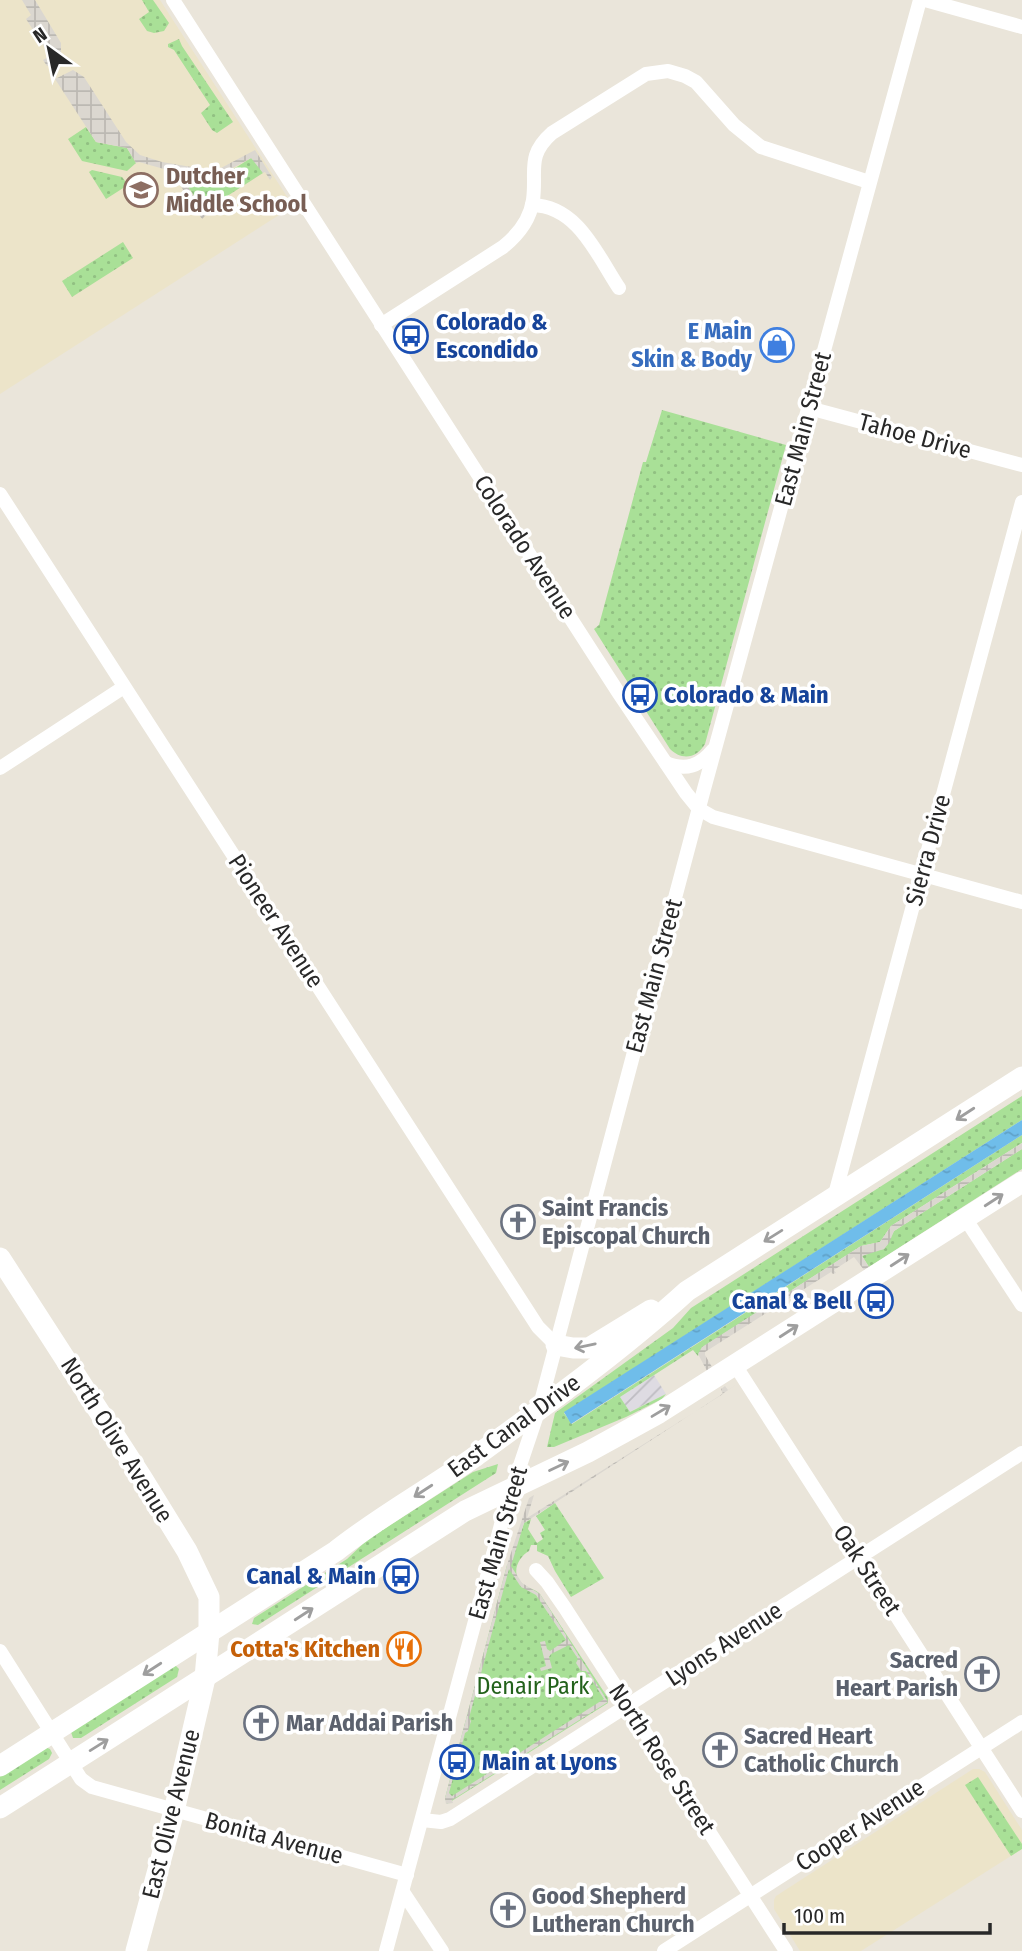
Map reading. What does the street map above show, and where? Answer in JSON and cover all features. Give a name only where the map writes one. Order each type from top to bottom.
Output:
[{"type":"main road","name":"East Canal Drive","points":[[0,1766],[336,1551],[472,1458],[646,1329],[687,1291],[1022,1077]]},
{"type":"main road","name":"East Canal Drive","points":[[0,1808],[465,1511],[621,1435],[1022,1182]]},
{"type":"main road","name":"North Olive Avenue","points":[[0,1258],[187,1550],[209,1597],[205,1678]]},
{"type":"main road","points":[[556,1345],[589,1348],[640,1315],[687,1291]]},
{"type":"main road","name":"East Olive Avenue","points":[[136,1951],[174,1811],[205,1678]]},
{"type":"street","name":"Colorado Avenue","points":[[173,0],[666,763],[699,809]]},
{"type":"street","points":[[922,0],[1022,27]]},
{"type":"street","name":"East Main Street","points":[[386,1951],[512,1488],[539,1409],[869,182],[922,0]]},
{"type":"street","points":[[382,325],[503,247],[519,232],[532,205],[534,160],[538,148],[546,138],[640,77],[658,71],[674,72],[696,82],[738,130],[761,147],[869,182]]},
{"type":"street","points":[[532,205],[556,210],[577,224],[619,289]]},
{"type":"street","name":"Tahoe Drive","points":[[808,408],[1022,465]]},
{"type":"street","name":"Pioneer Avenue","points":[[0,494],[6,517],[124,687],[538,1327],[556,1345]]},
{"type":"street","name":"Sierra Drive","points":[[834,1198],[1022,502]]},
{"type":"street","points":[[0,768],[124,687]]},
{"type":"street","points":[[666,763],[681,768],[694,766],[706,758],[717,743]]},
{"type":"street","points":[[699,809],[713,817],[1022,902]]},
{"type":"street","points":[[965,1218],[1022,1305]]},
{"type":"street","name":"Oak Street","points":[[735,1365],[1022,1811]]},
{"type":"street","name":"Lyons Avenue","points":[[422,1820],[440,1822],[450,1819],[1022,1453]]},
{"type":"street","name":"North Rose Street","points":[[536,1570],[547,1582],[786,1951]]},
{"type":"street","name":"Bonita Avenue","points":[[0,1651],[81,1779],[92,1787],[407,1874]]},
{"type":"street","name":"Cooper Avenue","points":[[664,1951],[1022,1722]]},
{"type":"street","points":[[403,1892],[442,1951]]},
{"type":"shaded area","name":"Dutcher Middle School","points":[[0,0],[160,0],[293,206],[0,394]]},
{"type":"shaded area","points":[[22,0],[35,0],[61,43],[61,56],[47,66],[43,60],[50,56],[26,19],[31,15]]},
{"type":"shaded area","points":[[73,70],[84,77],[126,142],[140,155],[162,162],[209,170],[221,168],[255,150],[272,177],[270,180],[251,158],[218,176],[200,177],[182,173],[181,176],[206,215],[202,219],[171,171],[136,163],[127,148],[96,142],[55,79]]},
{"type":"shaded area","points":[[1022,1143],[1022,1149],[894,1231],[884,1249],[862,1256],[869,1267],[864,1270],[854,1257],[834,1270],[836,1273],[831,1272],[705,1352],[712,1367],[707,1371],[698,1354],[702,1347],[861,1246],[880,1242],[891,1226]]},
{"type":"shaded area","points":[[654,1375],[666,1394],[629,1412],[620,1397]]},
{"type":"shaded area","points":[[736,1385],[723,1394],[721,1389],[725,1386],[728,1390]]},
{"type":"shaded area","points":[[694,1413],[524,1523],[511,1566],[522,1583],[540,1594],[608,1702],[452,1800],[453,1803],[446,1804],[445,1798],[507,1565],[529,1498],[534,1495],[527,1518]],"holes":[[[509,1569],[521,1587],[536,1595],[566,1640],[550,1651],[545,1641],[540,1642],[546,1666],[540,1668],[541,1671],[552,1668],[549,1657],[551,1654],[569,1645],[578,1659],[576,1663],[581,1671],[586,1671],[604,1699],[452,1796],[449,1793],[465,1733],[471,1721],[469,1718]]]},
{"type":"shaded area","points":[[973,1769],[985,1772],[1022,1830],[1022,1849],[861,1951],[800,1951],[774,1909],[776,1896]]},
{"type":"green space","points":[[142,0],[153,0],[169,23],[164,31],[147,31],[139,19],[149,12]]},
{"type":"green space","points":[[179,39],[233,122],[217,133],[201,113],[210,105],[174,50],[168,47],[168,44]]},
{"type":"green space","points":[[86,127],[96,142],[127,148],[136,163],[127,171],[82,161],[68,139]]},
{"type":"green space","points":[[251,158],[263,173],[204,211],[181,176],[182,173],[227,173]]},
{"type":"green space","points":[[92,170],[122,177],[128,185],[106,199],[89,172]]},
{"type":"green space","points":[[123,242],[133,258],[72,297],[62,281]]},
{"type":"green space","points":[[662,410],[786,445],[705,744],[694,755],[689,756],[679,755],[670,749],[594,629],[599,625],[643,462],[646,462]]},
{"type":"green space","points":[[1022,1096],[1022,1120],[564,1413],[572,1424],[1022,1135],[1022,1143],[891,1226],[880,1242],[861,1246],[703,1347],[698,1356],[693,1350],[620,1397],[630,1412],[666,1394],[662,1399],[626,1417],[554,1447],[547,1447],[555,1413],[673,1328],[691,1308]]},
{"type":"green space","points":[[1022,1149],[1022,1169],[869,1267],[862,1256],[884,1249],[894,1231]]},
{"type":"green space","points":[[498,1464],[496,1473],[258,1625],[252,1624],[254,1618],[347,1559],[367,1540],[473,1472]]},
{"type":"green space","name":"Denair Park","points":[[555,1503],[604,1578],[571,1597],[548,1556],[537,1551],[537,1545],[531,1545],[518,1562],[517,1576],[524,1585],[540,1594],[608,1698],[608,1703],[447,1804],[445,1798],[507,1565],[511,1562],[524,1523],[531,1519],[528,1529],[537,1543],[543,1539],[540,1533],[545,1530],[536,1516]]},
{"type":"green space","points":[[175,1665],[179,1669],[177,1677],[81,1738],[73,1738],[71,1732]]},
{"type":"green space","points":[[45,1747],[52,1753],[49,1759],[0,1790],[0,1775]]},
{"type":"green space","points":[[978,1777],[1022,1844],[1022,1849],[1011,1856],[965,1785]]},
{"type":"water","points":[[1022,1120],[1022,1135],[571,1424],[564,1412]]},
{"type":"place","name":"Dutcher Middle School","points":[[141,190]]},
{"type":"place","name":"Colorado & Escondido","points":[[411,336]]},
{"type":"place","name":"E Main Skin & Body","points":[[777,345]]},
{"type":"place","name":"Colorado & Main","points":[[640,695]]},
{"type":"place","name":"Saint Francis Episcopal Church","points":[[518,1222]]},
{"type":"place","name":"Canal & Bell","points":[[876,1301]]},
{"type":"place","name":"Canal & Main","points":[[401,1576]]},
{"type":"place","name":"Cotta's Kitchen","points":[[404,1649]]},
{"type":"place","name":"Sacred Heart Parish","points":[[982,1674]]},
{"type":"place","name":"Mar Addai Parish","points":[[261,1723]]},
{"type":"place","name":"Sacred Heart Catholic Church","points":[[720,1750]]},
{"type":"place","name":"Main at Lyons","points":[[457,1762]]},
{"type":"place","name":"Good Shepherd Lutheran Church","points":[[508,1910]]}]
